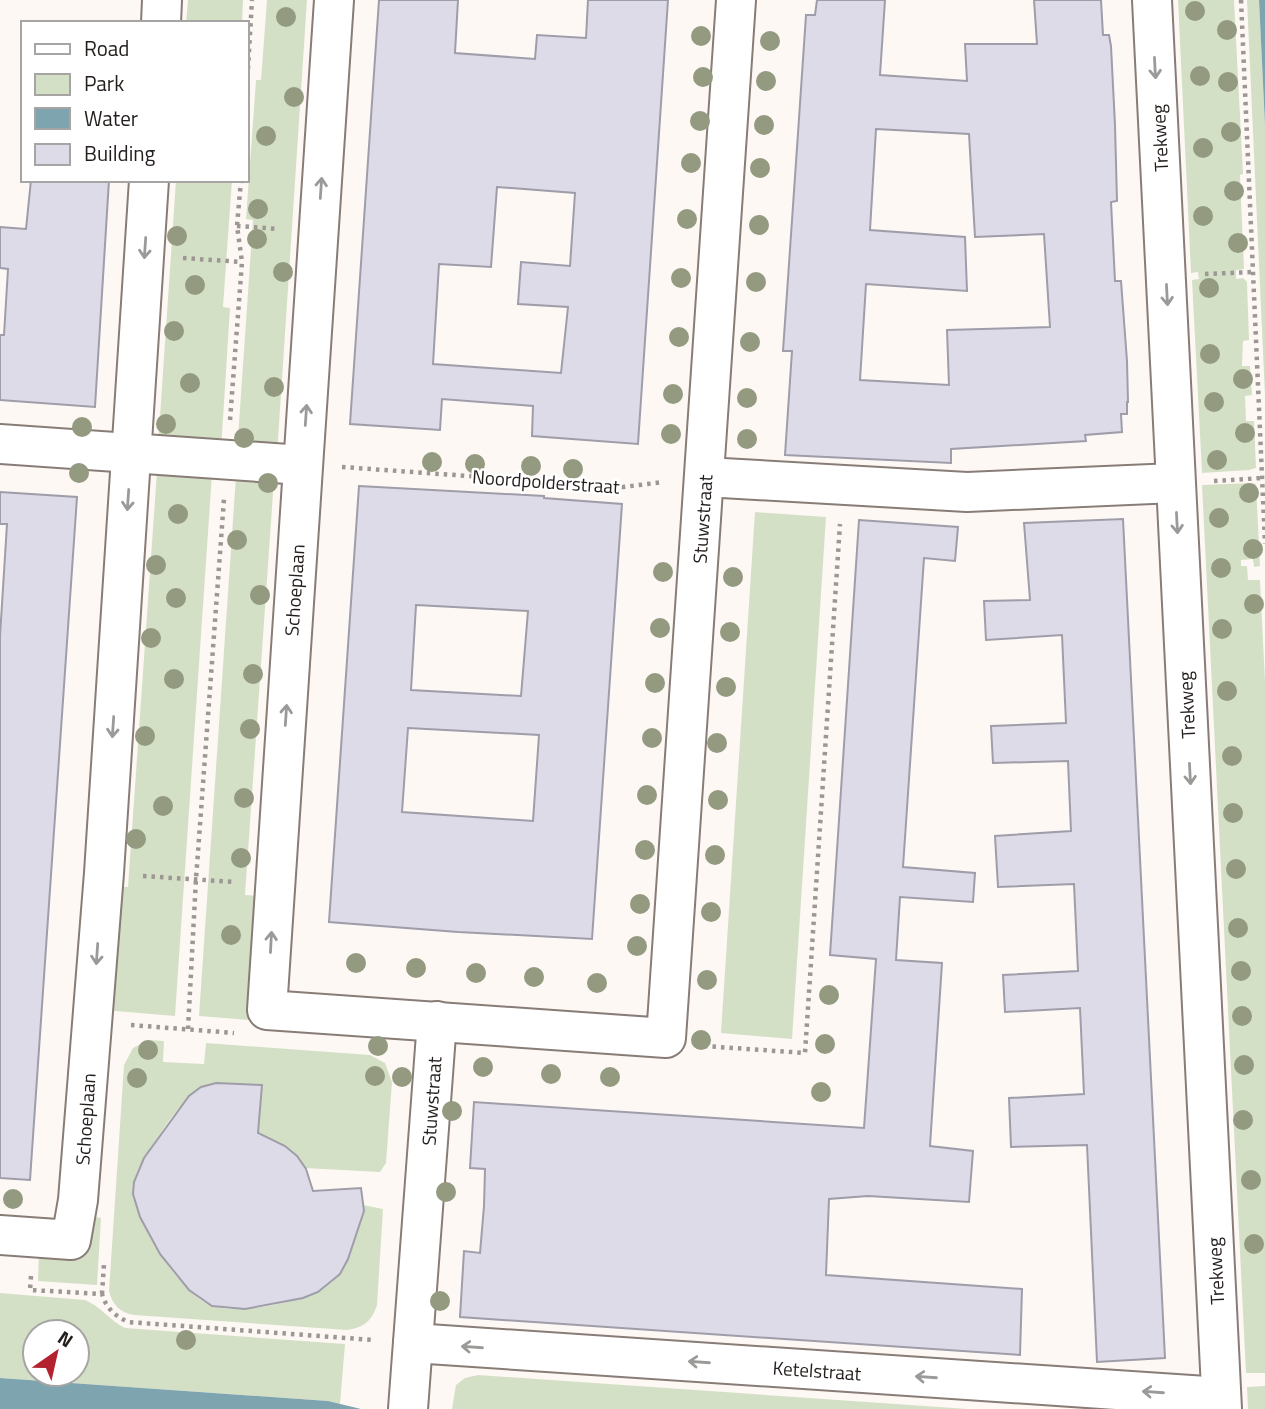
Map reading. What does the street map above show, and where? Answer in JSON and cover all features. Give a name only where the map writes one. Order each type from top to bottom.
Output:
[{"type":"street","points":[[160,21],[162,0]]},
{"type":"street","name":"Schoeplaan","points":[[267,1010],[334,0]]},
{"type":"street","name":"Stuwstraat","points":[[666,1038],[736,0]]},
{"type":"street","name":"Trekweg","points":[[1152,0],[1221,1403]]},
{"type":"street","name":"Schoeplaan","points":[[17,1236],[71,1240],[79,1200],[104,873],[149,182]]},
{"type":"street","points":[[0,444],[302,465]]},
{"type":"street","points":[[705,477],[983,492],[1175,483]]},
{"type":"street","points":[[267,1010],[666,1038]]},
{"type":"street","name":"Stuwstraat","points":[[409,1399],[437,1021]]},
{"type":"street","name":"Ketelstraat","points":[[413,1343],[1221,1403]]},
{"type":"path","points":[[248,58],[252,0]]},
{"type":"path","points":[[1241,0],[1265,544]]},
{"type":"path","points":[[188,1029],[196,879],[242,262],[237,226],[240,182]]},
{"type":"path","points":[[144,256],[242,262]]},
{"type":"path","points":[[1166,276],[1253,272]]},
{"type":"path","name":"Noordpolderstraat","points":[[302,465],[623,487],[705,477]]},
{"type":"path","points":[[666,1038],[666,1043],[805,1053],[843,485]]},
{"type":"path","points":[[104,873],[274,885]]},
{"type":"path","points":[[92,1021],[252,1034],[267,1010]]},
{"type":"path","points":[[17,1236],[30,1290],[102,1294],[104,1302],[112,1312],[128,1322],[413,1343]]},
{"type":"green space","points":[[188,0],[243,0],[242,21],[186,21]]},
{"type":"green space","points":[[267,0],[307,0],[277,455],[237,452],[253,220],[246,219],[256,80],[261,80]]},
{"type":"green space","points":[[1178,0],[1234,0],[1243,174],[1240,175],[1244,269],[1236,270],[1236,279],[1243,278],[1247,282],[1249,340],[1243,341],[1242,366],[1250,366],[1252,395],[1245,396],[1246,421],[1254,421],[1256,468],[1249,470],[1202,473],[1192,280],[1199,279],[1198,272],[1191,273]]},
{"type":"green space","points":[[1247,0],[1259,0],[1265,125],[1265,396]]},
{"type":"green space","points":[[176,182],[232,182],[223,307],[230,308],[221,450],[158,446]]},
{"type":"green space","points":[[157,471],[212,474],[175,1016],[104,1010],[113,886],[128,887]]},
{"type":"green space","points":[[236,476],[274,479],[245,895],[258,896],[249,1020],[199,1016]]},
{"type":"green space","points":[[1256,484],[1260,566],[1254,567],[1253,559],[1241,560],[1241,566],[1247,566],[1248,580],[1260,580],[1265,681],[1265,1373],[1246,1373],[1202,485]]},
{"type":"green space","points":[[755,512],[826,517],[792,1039],[721,1033]]},
{"type":"green space","points":[[149,1040],[164,1041],[163,1062],[204,1064],[206,1043],[370,1055],[385,1063],[392,1082],[386,1163],[380,1172],[304,1168],[285,1147],[258,1137],[261,1085],[227,1083],[204,1087],[185,1101],[146,1155],[134,1184],[140,1215],[171,1270],[198,1298],[223,1308],[240,1309],[278,1304],[315,1292],[329,1284],[339,1275],[354,1244],[364,1211],[363,1205],[383,1209],[377,1305],[366,1323],[347,1330],[134,1315],[121,1310],[115,1304],[109,1291],[124,1065],[133,1048]]},
{"type":"green space","points":[[90,1216],[101,1218],[97,1285],[38,1281],[39,1253]]},
{"type":"green space","points":[[0,1293],[85,1300],[125,1328],[345,1344],[340,1404],[91,1384],[91,1318],[21,1318],[21,1379],[0,1378]]},
{"type":"green space","points":[[478,1375],[968,1409],[452,1409],[456,1385],[465,1378]]},
{"type":"green space","points":[[1265,1386],[1265,1409],[1248,1409],[1247,1387]]},
{"type":"water","points":[[1259,0],[1265,0],[1265,125]]},
{"type":"water","points":[[0,1378],[21,1379],[21,1388],[91,1388],[91,1384],[328,1401],[361,1409],[0,1409]]},
{"type":"building","points":[[379,0],[458,0],[455,53],[535,59],[537,35],[586,38],[588,0],[668,0],[638,444],[532,436],[533,406],[442,399],[440,430],[350,424]],"holes":[[[497,187],[575,193],[570,266],[521,262],[518,304],[568,307],[561,373],[433,364],[439,264],[491,267]]]},
{"type":"building","points":[[817,0],[885,0],[880,75],[967,81],[965,44],[1037,44],[1034,0],[1101,0],[1103,35],[1109,35],[1111,46],[1117,201],[1111,202],[1115,281],[1121,281],[1127,361],[1128,402],[1127,414],[1121,414],[1122,432],[1085,435],[1086,441],[951,449],[951,463],[785,455],[792,351],[783,351],[806,15],[815,15]],"holes":[[[876,129],[969,134],[975,237],[1044,234],[1050,327],[947,330],[949,385],[860,380],[866,284],[967,291],[965,237],[870,230]]]},
{"type":"building","points":[[31,182],[109,182],[95,407],[0,400],[0,335],[4,335],[8,269],[0,268],[0,227],[26,229]]},
{"type":"building","points":[[359,486],[544,496],[622,504],[592,939],[329,922]],"holes":[[[416,605],[528,611],[521,696],[411,690]],[[408,728],[539,735],[533,821],[402,812]]]},
{"type":"building","points":[[0,492],[77,497],[30,1180],[0,1178],[0,636],[7,524],[0,524]]},
{"type":"building","points":[[1123,519],[1165,1358],[1097,1362],[1087,1145],[1011,1147],[1009,1098],[1084,1094],[1080,1008],[1005,1012],[1003,975],[1078,971],[1074,884],[998,887],[995,836],[1071,831],[1068,761],[993,763],[991,726],[1066,723],[1062,635],[986,640],[984,601],[1030,600],[1024,523]]},
{"type":"building","points":[[859,520],[958,527],[955,561],[924,558],[903,867],[975,873],[973,902],[900,897],[896,960],[942,963],[930,1146],[973,1151],[969,1202],[868,1196],[829,1199],[826,1275],[1022,1289],[1020,1355],[460,1317],[464,1251],[480,1253],[484,1206],[485,1169],[470,1168],[474,1102],[864,1128],[876,959],[830,955]]},
{"type":"building","points":[[216,1083],[262,1085],[258,1133],[285,1146],[297,1156],[306,1169],[313,1191],[361,1188],[364,1211],[348,1259],[340,1274],[318,1292],[303,1298],[245,1309],[212,1306],[189,1290],[160,1254],[140,1217],[133,1194],[134,1182],[144,1158],[189,1096],[201,1087]]}]
